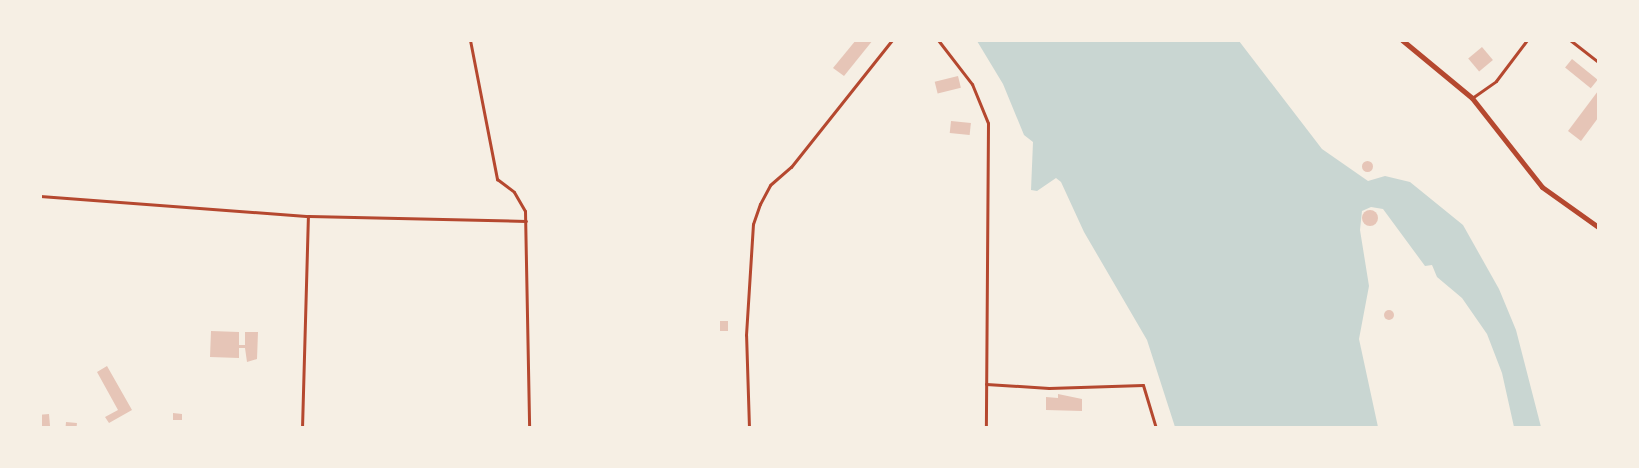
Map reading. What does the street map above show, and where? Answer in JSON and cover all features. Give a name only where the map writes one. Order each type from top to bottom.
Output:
[{"type":"main road","points":[[1402,40],[1472,98],[1542,188],[1599,227]]},
{"type":"street","points":[[470,40],[497,179],[520,201],[526,221],[529,428]]},
{"type":"street","points":[[749,428],[746,335],[753,224],[760,204],[770,185],[791,167],[892,40]]},
{"type":"street","points":[[939,40],[972,84],[988,123],[986,428]]},
{"type":"street","points":[[1472,98],[1496,81],[1527,40]]},
{"type":"street","points":[[1570,40],[1599,62]]},
{"type":"street","points":[[40,196],[309,216],[526,221]]},
{"type":"street","points":[[303,427],[309,216]]},
{"type":"street","points":[[986,384],[1049,388],[1143,385],[1156,428]]},
{"type":"shaded area","points":[[977,41],[1239,41],[1322,149],[1368,181],[1385,176],[1410,182],[1463,225],[1499,289],[1516,330],[1541,427],[1514,427],[1502,373],[1487,334],[1462,298],[1437,277],[1432,265],[1425,266],[1383,209],[1371,207],[1362,211],[1360,230],[1369,286],[1359,339],[1378,427],[1175,427],[1147,340],[1084,232],[1061,182],[1056,178],[1037,191],[1031,190],[1033,142],[1024,135],[1003,84]]},
{"type":"building","points":[[856,40],[873,40],[844,76],[833,68]]},
{"type":"building","points":[[1482,47],[1493,60],[1479,72],[1468,59]]},
{"type":"building","points":[[1572,59],[1598,80],[1591,88],[1565,68]]},
{"type":"building","points":[[958,76],[961,88],[938,93],[935,82]]},
{"type":"building","points":[[1598,91],[1598,118],[1581,141],[1568,131]]},
{"type":"building","points":[[951,121],[971,123],[970,135],[950,133]]},
{"type":"building","points":[[1367,161],[1371,162],[1371,170],[1367,171],[1363,170],[1362,166],[1363,162]]},
{"type":"building","points":[[1370,210],[1376,212],[1378,218],[1376,224],[1370,226],[1364,224],[1362,218],[1364,212]]},
{"type":"building","points":[[1389,310],[1393,311],[1393,319],[1389,320],[1385,319],[1384,315],[1385,311]]},
{"type":"building","points":[[720,321],[728,321],[728,331],[720,331]]},
{"type":"building","points":[[211,331],[239,332],[239,345],[245,345],[245,332],[258,332],[257,359],[247,362],[245,348],[239,348],[239,358],[210,357]]},
{"type":"building","points":[[107,366],[132,410],[109,423],[105,417],[118,410],[97,372]]},
{"type":"building","points":[[1058,394],[1082,399],[1082,411],[1046,410],[1046,397],[1058,398]]},
{"type":"building","points":[[173,413],[182,414],[182,420],[173,420]]},
{"type":"building","points":[[49,414],[50,426],[41,427],[40,415]]},
{"type":"building","points":[[66,422],[77,423],[77,428],[66,427]]}]
